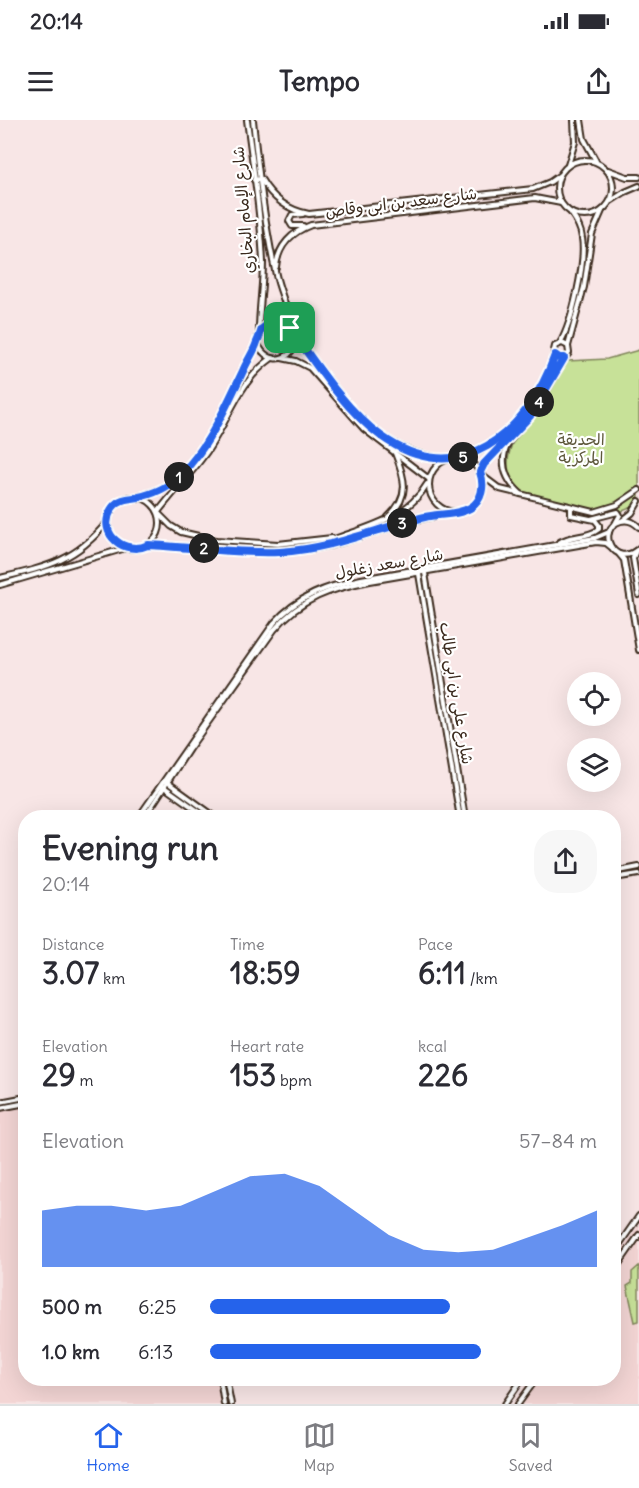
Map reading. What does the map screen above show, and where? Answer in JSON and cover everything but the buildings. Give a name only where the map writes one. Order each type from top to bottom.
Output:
[{"type":"street","name":"شارع الإمام البخاري","points":[[247,120],[263,266],[259,334]]},
{"type":"street","name":"شارع الإمام البخاري","points":[[253,120],[276,276],[290,328]]},
{"type":"street","points":[[0,578],[69,557],[90,542],[108,521],[112,509],[119,501],[140,497],[166,487],[188,466],[210,436],[259,334],[270,323],[281,322],[290,328],[359,416],[380,436],[407,451],[448,459],[474,454],[489,446],[510,429],[534,398],[555,355],[554,349],[567,330],[576,295],[582,250],[581,232],[570,212],[561,203],[557,189],[560,175],[568,165],[575,142],[574,120]]},
{"type":"street","points":[[581,120],[584,139],[597,162],[607,170],[627,177],[639,177]]},
{"type":"street","points":[[568,165],[579,160],[597,162]]},
{"type":"street","points":[[0,585],[127,548],[140,548],[148,545],[266,552],[335,544],[412,521],[467,510],[478,500],[483,487],[480,473],[490,458],[533,410],[569,353],[568,346],[583,295],[592,234],[602,211],[613,195],[613,182],[607,170]]},
{"type":"street","name":"شارع سعد بن ابى وقاص","points":[[261,179],[269,192],[280,202],[294,210],[309,214],[533,189],[545,185],[560,175]]},
{"type":"street","points":[[254,180],[261,179]]},
{"type":"street","points":[[610,201],[639,186]]},
{"type":"street","name":"شارع سعد بن ابى وقاص","points":[[276,276],[277,261],[282,247],[297,231],[311,225],[535,198],[561,203]]},
{"type":"street","points":[[570,212],[590,216],[602,211]]},
{"type":"street","points":[[309,214],[292,215],[289,223],[294,227],[311,225]]},
{"type":"street","points":[[281,358],[293,350],[295,335]]},
{"type":"street","points":[[258,340],[261,350],[272,358],[296,361],[310,368],[357,423],[429,480]]},
{"type":"street","points":[[560,343],[568,346]]},
{"type":"street","points":[[555,355],[564,358]]},
{"type":"street","points":[[148,545],[158,535],[159,513],[207,452],[246,382],[272,358]]},
{"type":"street","points":[[510,438],[505,450],[504,470],[509,482],[522,495]]},
{"type":"street","points":[[403,459],[407,456],[407,451]]},
{"type":"street","points":[[384,521],[399,505],[405,484],[394,453]]},
{"type":"street","points":[[459,458],[471,463],[496,487],[594,512],[623,502],[639,490]]},
{"type":"street","points":[[140,497],[149,501],[171,526],[187,534],[216,540],[266,544],[335,538],[384,521],[411,505],[421,495],[438,465],[448,459]]},
{"type":"street","points":[[429,480],[429,493],[434,502],[442,509],[453,512]]},
{"type":"street","points":[[614,525],[632,513],[639,501]]},
{"type":"street","points":[[556,545],[565,538],[598,531],[599,523],[571,515],[571,507]]},
{"type":"street","points":[[591,519],[618,512],[620,515],[609,532],[609,541],[611,547],[624,560],[639,651]]},
{"type":"street","points":[[108,521],[113,538],[127,548]]},
{"type":"street","points":[[622,521],[631,522],[639,527]]},
{"type":"street","name":"شارع سعد زغلول","points":[[144,810],[281,615],[297,602],[317,591],[361,579],[595,540],[609,532]]},
{"type":"street","points":[[335,538],[331,541],[335,544]]},
{"type":"street","name":"شارع سعد زغلول","points":[[248,663],[284,618],[308,600],[338,588],[425,573],[556,545],[595,540],[611,547]]},
{"type":"street","points":[[266,544],[266,552]]},
{"type":"street","points":[[618,553],[627,555],[638,550]]},
{"type":"street","points":[[638,550],[633,558],[639,595]]},
{"type":"street","points":[[625,566],[634,565]]},
{"type":"street","name":"شارع على بن ابى طالب","points":[[425,573],[424,586],[459,810]]},
{"type":"street","name":"شارع على بن ابى طالب","points":[[419,574],[424,586],[464,810]]},
{"type":"street","name":"شارع سعد زغلول","points":[[149,810],[186,751]]},
{"type":"street","points":[[167,782],[207,810]]},
{"type":"street","points":[[164,787],[196,810]]},
{"type":"street","points":[[176,795],[179,790]]},
{"type":"street","points":[[621,871],[639,867]]},
{"type":"street","points":[[621,877],[639,874]]},
{"type":"street","points":[[0,1102],[18,1098]]},
{"type":"street","points":[[0,1108],[18,1105]]},
{"type":"street","points":[[621,1242],[639,1216]]},
{"type":"street","points":[[621,1263],[639,1235]]},
{"type":"street","points":[[221,1386],[224,1404]]},
{"type":"street","points":[[228,1386],[231,1404]]},
{"type":"street","points":[[505,1404],[517,1386]]},
{"type":"street","points":[[518,1404],[531,1386]]},
{"type":"shaded area","points":[[18,1101],[18,1386],[224,1386],[228,1404],[0,1404],[0,1105]]},
{"type":"shaded area","points":[[639,1225],[639,1404],[513,1404],[525,1386],[621,1386],[621,1250]]},
{"type":"green space","name":"الحديقة المركزية","points":[[639,350],[639,496],[633,507],[617,513],[608,513],[523,492],[517,487],[510,477],[508,464],[512,444],[546,399],[567,361],[607,359]]},
{"type":"green space","points":[[639,1266],[639,1321],[635,1322],[627,1286],[632,1283],[632,1272]]},
{"type":"route","points":[[276,322],[286,324],[290,328],[346,402],[373,430],[407,451],[438,458],[465,457],[497,441],[510,429],[534,398],[555,355],[564,358],[530,416],[484,464],[480,472],[483,482],[481,496],[467,510],[412,521],[336,545],[292,551],[265,552],[148,545],[132,549],[122,546],[113,538],[108,527],[114,506],[127,498],[140,497],[166,487],[182,474],[210,436],[262,329],[276,322]]}]
